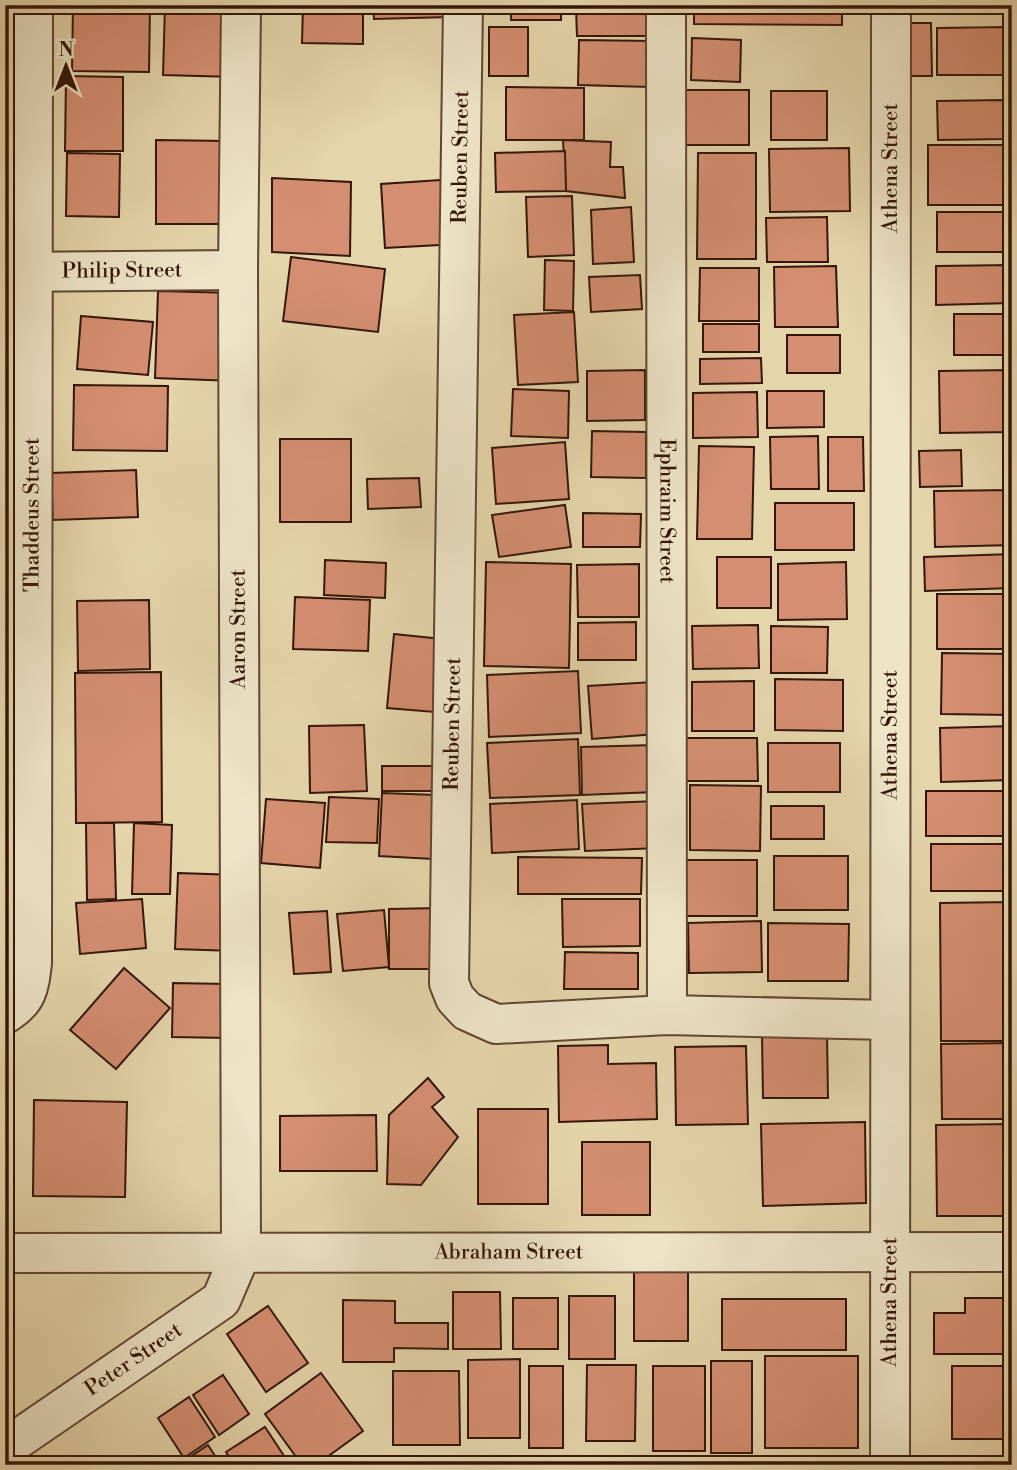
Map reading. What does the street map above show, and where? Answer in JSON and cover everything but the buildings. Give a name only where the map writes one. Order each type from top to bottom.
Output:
[{"type":"street","name":"Thaddeus Street","points":[[5,1014],[19,1005],[29,988],[32,963],[19,272],[33,5]]},
{"type":"street","name":"Aaron Street","points":[[241,5],[238,270],[241,1253]]},
{"type":"street","name":"Reuben Street","points":[[463,5],[449,983],[455,998],[467,1011],[496,1024],[667,1015],[890,1020]]},
{"type":"street","name":"Ephraim Street","points":[[666,5],[667,1015]]},
{"type":"street","name":"Athena Street","points":[[890,1465],[888,1252],[891,5]]},
{"type":"street","name":"Philip Street","points":[[19,272],[238,270]]},
{"type":"street","name":"Abraham Street","points":[[5,1253],[1012,1252]]},
{"type":"street","name":"Peter Street","points":[[5,1448],[221,1300],[241,1253]]}]
